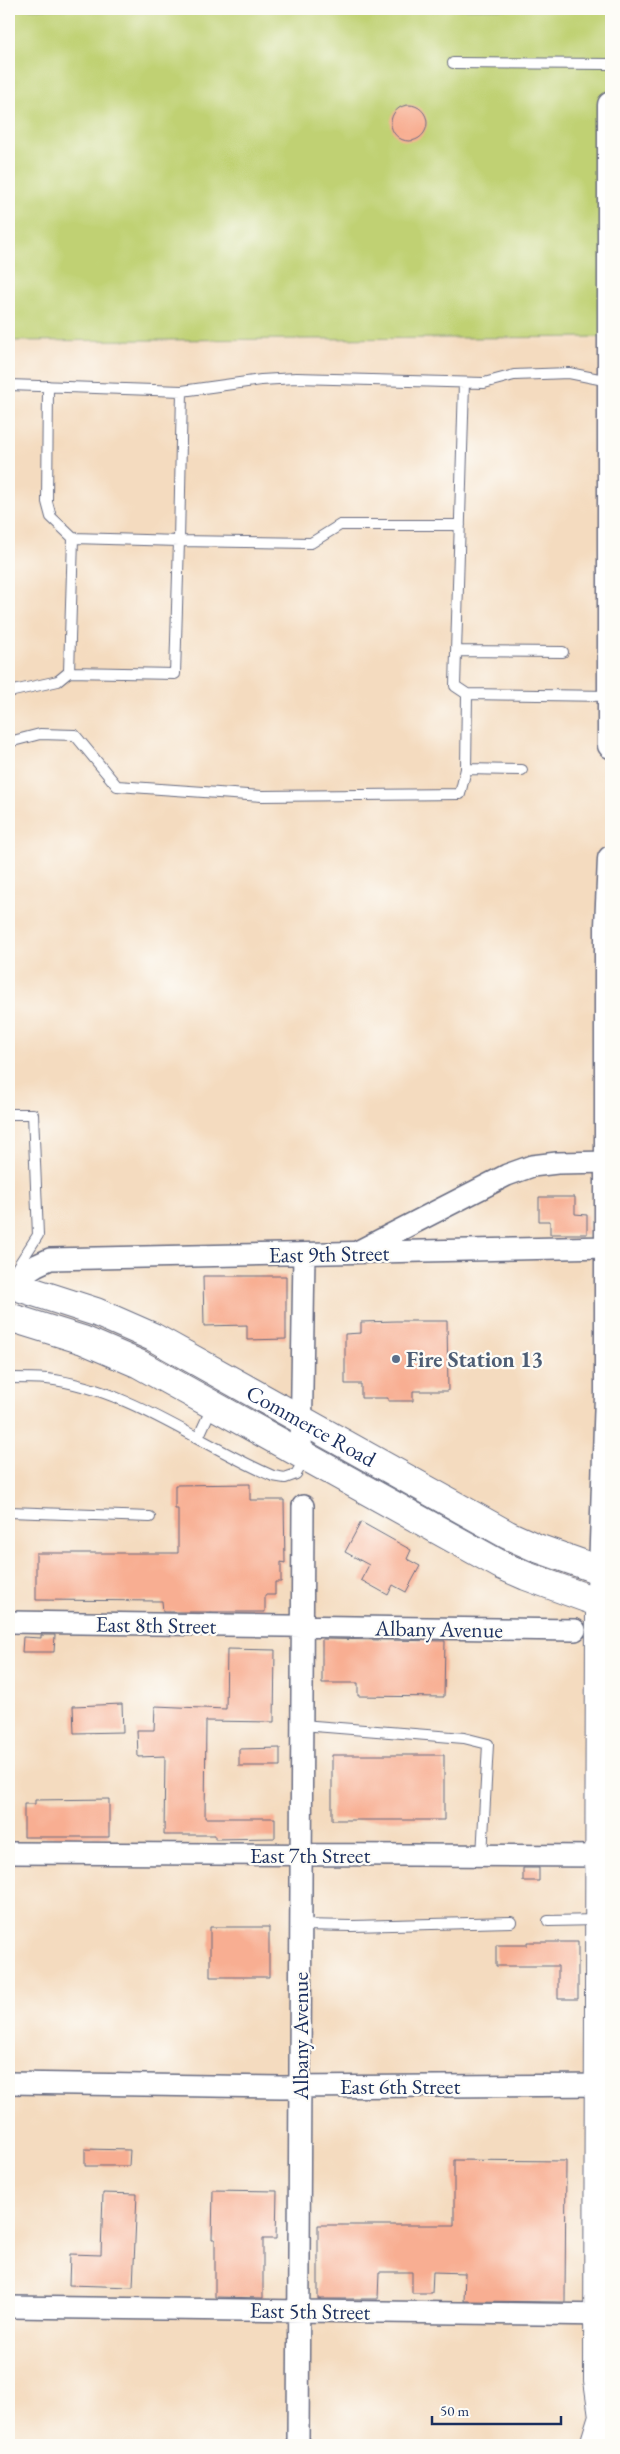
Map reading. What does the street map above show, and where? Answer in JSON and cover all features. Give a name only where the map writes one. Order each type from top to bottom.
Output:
[{"type":"main road","name":"Commerce Road","points":[[9,1283],[80,1306],[136,1329],[207,1365],[303,1420],[373,1479],[501,1565],[526,1576],[606,1604]]},
{"type":"main road","name":"Commerce Road","points":[[9,1317],[49,1328],[112,1352],[213,1404],[304,1455],[373,1479],[545,1551],[606,1571]]},
{"type":"main road","points":[[576,2445],[585,2427],[598,2380],[605,2315],[605,2085],[600,1920],[606,1856],[606,1571]]},
{"type":"main road","points":[[594,2445],[603,2416],[598,2380]]},
{"type":"street","points":[[611,105],[611,745]]},
{"type":"street","points":[[606,1571],[610,1396],[608,1247],[611,859]]},
{"type":"street","points":[[351,1255],[507,1175],[532,1166],[556,1162],[609,1162]]},
{"type":"street","name":"East 9th Street","points":[[9,1283],[50,1259],[304,1254],[351,1255],[608,1247]]},
{"type":"street","points":[[304,1254],[304,1455]]},
{"type":"street","name":"Albany Avenue","points":[[298,2445],[304,1506]]},
{"type":"street","name":"East 8th Street","points":[[9,1622],[303,1627]]},
{"type":"street","name":"Albany Avenue","points":[[303,1627],[575,1630]]},
{"type":"street","name":"East 7th Street","points":[[9,1853],[606,1856]]},
{"type":"street","name":"East 6th Street","points":[[9,2083],[300,2086],[605,2085]]},
{"type":"street","name":"East 5th Street","points":[[9,2307],[605,2315]]},
{"type":"lane","points":[[453,63],[611,64]]},
{"type":"lane","points":[[9,385],[182,391],[261,380],[296,378],[484,383],[514,375],[569,372],[610,382]]},
{"type":"lane","points":[[464,382],[455,686],[467,694],[611,696]]},
{"type":"lane","points":[[48,386],[47,502],[51,518],[73,538],[311,543],[340,525],[460,524]]},
{"type":"lane","points":[[9,692],[58,681],[69,672],[175,674],[182,391]]},
{"type":"lane","points":[[69,672],[73,538]]},
{"type":"lane","points":[[456,652],[563,652]]},
{"type":"lane","points":[[9,742],[40,734],[75,735],[117,786],[262,796],[460,794],[466,769],[467,694]]},
{"type":"lane","points":[[466,769],[522,770]]},
{"type":"lane","points":[[9,1114],[33,1114],[38,1235],[9,1283]]},
{"type":"lane","points":[[9,1378],[47,1379],[81,1387],[147,1411],[273,1476],[285,1478],[296,1474],[304,1455]]},
{"type":"lane","points":[[198,1438],[213,1404]]},
{"type":"lane","points":[[9,1512],[150,1517]]},
{"type":"lane","points":[[302,1725],[464,1738],[488,1744],[482,1856]]},
{"type":"lane","points":[[548,1921],[600,1920]]},
{"type":"lane","points":[[301,1924],[352,1926],[511,1922]]},
{"type":"green space","points":[[9,9],[611,9],[610,337],[9,341]]},
{"type":"building","points":[[409,105],[416,106],[422,110],[426,116],[426,130],[422,136],[416,140],[409,141],[402,140],[396,136],[392,130],[391,123],[392,116],[396,110],[402,106]]},
{"type":"building","points":[[539,1197],[575,1197],[575,1214],[587,1215],[587,1234],[550,1234],[550,1221],[539,1221]]},
{"type":"building","points":[[203,1276],[286,1276],[286,1339],[247,1340],[247,1325],[204,1326]]},
{"type":"building","name":"Fire Station 13","points":[[447,1321],[448,1391],[413,1391],[413,1401],[388,1401],[388,1398],[361,1398],[361,1384],[345,1384],[345,1334],[361,1333],[361,1322]]},
{"type":"building","points":[[250,1484],[250,1500],[284,1500],[285,1563],[281,1562],[281,1582],[275,1582],[275,1595],[265,1595],[265,1612],[163,1612],[162,1601],[36,1600],[36,1553],[178,1553],[178,1509],[175,1509],[175,1485]]},
{"type":"building","points":[[361,1522],[411,1550],[407,1559],[420,1566],[406,1592],[393,1585],[388,1595],[361,1580],[369,1565],[345,1552]]},
{"type":"building","points":[[41,1635],[55,1635],[54,1652],[22,1652],[23,1637],[41,1638]]},
{"type":"building","points":[[322,1639],[445,1641],[444,1697],[358,1696],[358,1683],[322,1683]]},
{"type":"building","points":[[227,1649],[275,1650],[274,1722],[206,1721],[205,1818],[275,1818],[275,1838],[215,1839],[215,1835],[164,1835],[165,1756],[138,1757],[137,1730],[154,1730],[155,1706],[226,1709]]},
{"type":"building","points":[[122,1704],[123,1732],[74,1733],[73,1706]]},
{"type":"building","points":[[280,1748],[280,1766],[239,1766],[239,1749]]},
{"type":"building","points":[[332,1755],[444,1755],[444,1820],[332,1820]]},
{"type":"building","points":[[109,1799],[109,1837],[24,1837],[24,1804],[35,1804],[35,1800]]},
{"type":"building","points":[[523,1868],[539,1868],[539,1881],[523,1881]]},
{"type":"building","points":[[210,1927],[269,1927],[269,1977],[210,1977]]},
{"type":"building","points":[[527,1942],[578,1942],[578,1999],[558,1999],[558,1966],[496,1966],[496,1945],[527,1945]]},
{"type":"building","points":[[85,2149],[130,2150],[129,2166],[85,2166]]},
{"type":"building","points":[[454,2160],[566,2161],[565,2302],[464,2301],[465,2273],[433,2272],[432,2293],[412,2293],[412,2272],[379,2272],[378,2299],[318,2299],[318,2225],[454,2225]]},
{"type":"building","points":[[213,2190],[277,2191],[276,2239],[263,2239],[263,2298],[215,2297],[215,2239],[212,2239]]},
{"type":"building","points":[[103,2193],[137,2194],[133,2287],[69,2285],[70,2254],[101,2255]]},
{"type":"place","name":"Fire Station 13","points":[[396,1359]]}]
